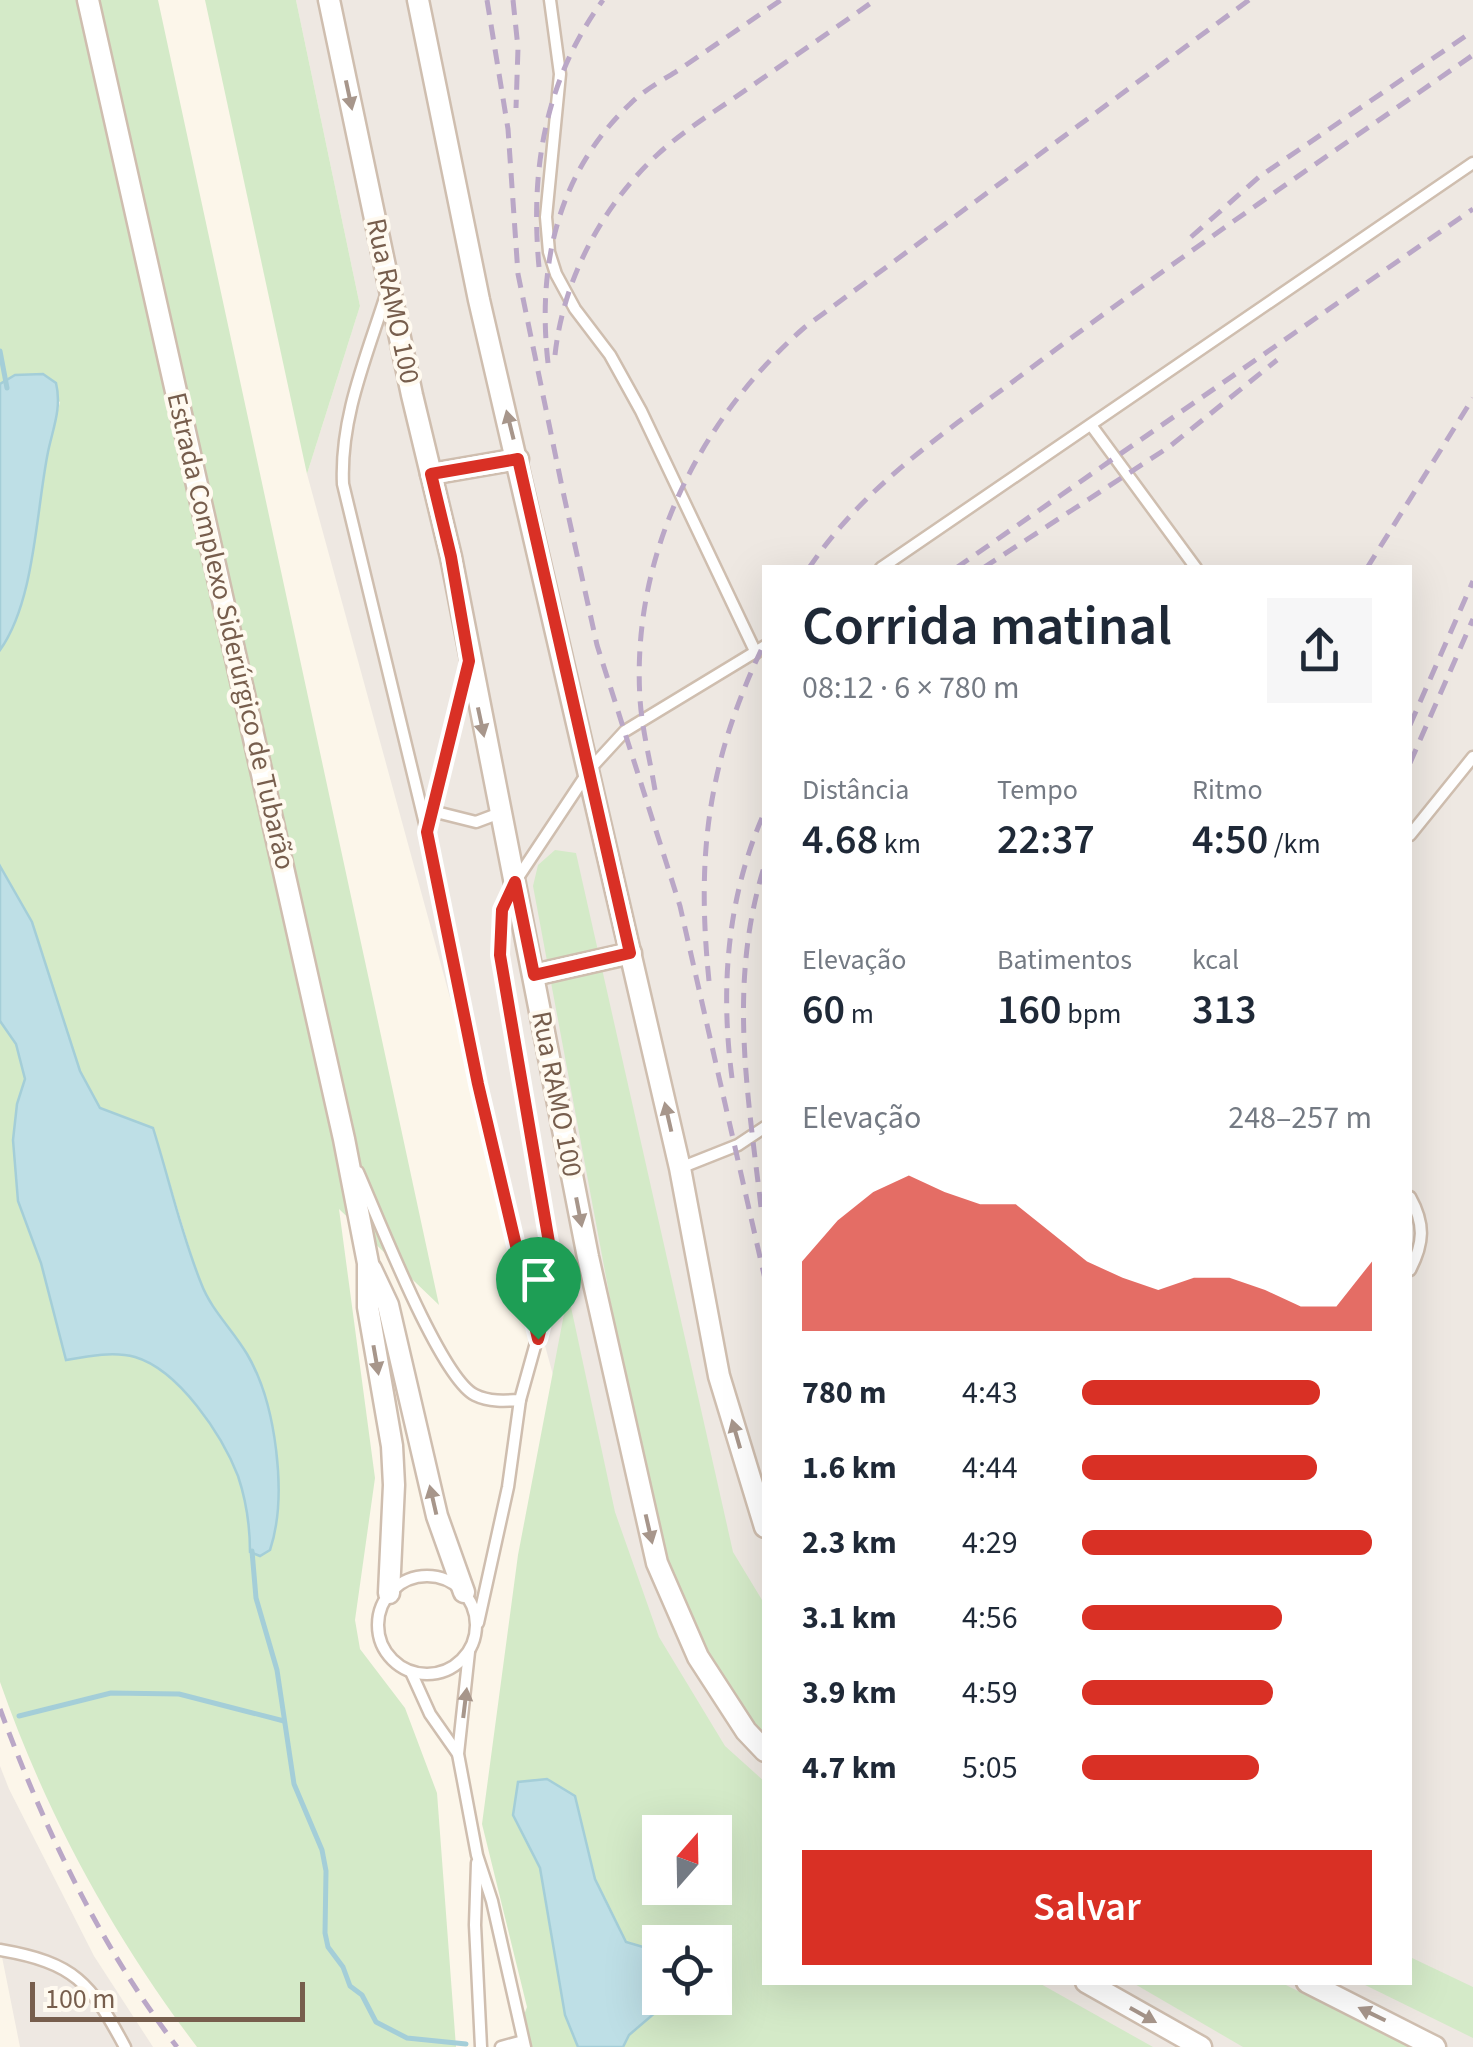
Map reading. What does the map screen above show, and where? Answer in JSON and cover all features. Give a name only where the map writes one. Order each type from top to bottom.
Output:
[{"type":"street","name":"Estrada Complexo Siderúrgico de Tubarão","points":[[88,0],[344,1139],[368,1263],[368,1307],[393,1466],[389,1593]]},
{"type":"street","name":"Rua RAMO 100","points":[[330,0],[451,557],[588,1257],[657,1563],[698,1657],[746,1731],[762,1748]]},
{"type":"street","points":[[418,0],[479,300],[680,1168],[719,1376],[762,1518]]},
{"type":"street","points":[[431,474],[518,459]]},
{"type":"street","points":[[534,975],[630,953]]},
{"type":"street","name":"Estrada Complexo Siderúrgico de Tubarão","points":[[368,1263],[388,1304],[437,1516],[464,1592]]},
{"type":"street","points":[[1091,1985],[1201,2047]]},
{"type":"street","points":[[1313,1985],[1436,2047]]},
{"type":"lane","points":[[476,1634],[508,1487],[520,1400],[549,1296],[552,1260],[500,955],[502,910],[515,882],[590,769],[625,731],[760,649],[642,411],[556,274],[549,252],[546,217],[560,74],[550,0]]},
{"type":"lane","points":[[885,565],[1473,163]]},
{"type":"lane","points":[[389,285],[346,418],[341,451],[343,484],[427,832],[478,1084],[538,1339]]},
{"type":"lane","points":[[1091,425],[1194,565]]},
{"type":"lane","points":[[427,832],[469,661]]},
{"type":"lane","points":[[1412,833],[1473,758]]},
{"type":"lane","points":[[432,811],[476,822],[500,813]]},
{"type":"lane","points":[[680,1168],[738,1145],[762,1130]]},
{"type":"lane","points":[[344,1139],[454,1378],[473,1395],[494,1401],[520,1400]]},
{"type":"lane","points":[[1412,1200],[1423,1234],[1412,1266]]},
{"type":"lane","points":[[389,1593],[406,1580],[426,1575],[447,1580],[464,1592]]},
{"type":"lane","name":"Estrada Complexo Siderúrgico de Tubarão","points":[[464,1592],[476,1619],[476,1634],[469,1652],[458,1754],[477,1856],[492,1901],[524,2044]]},
{"type":"lane","name":"Estrada Complexo Siderúrgico de Tubarão","points":[[389,1593],[377,1628],[382,1647],[394,1662],[411,1672],[430,1714],[458,1754]]},
{"type":"lane","points":[[411,1672],[444,1672],[469,1652]]},
{"type":"lane","points":[[477,1856],[475,1925],[481,2047]]},
{"type":"lane","points":[[0,1950],[55,1964],[77,1976],[100,2000],[125,2047]]},
{"type":"lane","points":[[502,2047],[524,2044]]},
{"type":"shaded area","points":[[296,0],[1473,0],[1473,2047],[1072,2047],[967,1985],[1412,1985],[1412,565],[762,565],[762,1815],[642,1701],[307,474],[360,306]]},
{"type":"shaded area","points":[[0,1766],[94,1956],[153,2047],[20,2047],[0,1947]]},
{"type":"green space","points":[[0,0],[158,0],[439,1305],[339,1209],[375,1478],[355,1620],[360,1649],[405,1708],[437,1793],[456,2047],[197,2047],[137,1962],[84,1872],[38,1779],[0,1682],[0,1021],[16,1044],[25,1080],[18,1201],[41,1263],[66,1360],[127,1355],[151,1364],[183,1389],[210,1423],[238,1476],[247,1513],[250,1552],[278,1488],[264,1395],[201,1286],[153,1128],[100,1108],[80,1071],[32,922],[0,866],[0,650],[27,582],[60,402],[15,375],[0,384]]},
{"type":"green space","points":[[205,0],[296,0],[360,306],[307,474]]},
{"type":"green space","points":[[555,850],[576,853],[733,1552],[762,1600],[762,1738],[749,1727],[660,1566],[533,886],[538,865]]},
{"type":"green space","points":[[568,1293],[615,1512],[659,1637],[725,1746],[762,1779],[762,1985],[1043,1985],[1153,2047],[623,2047],[629,2035],[652,2015],[732,2015],[732,1925],[642,1925],[642,1947],[626,1943],[595,1879],[575,1796],[513,1815],[540,1868],[565,2015],[578,2047],[512,2047],[527,2007],[482,1824],[518,1555]]},
{"type":"green space","points":[[1412,1958],[1473,1987],[1473,2038],[1365,1985],[1412,1985]]},
{"type":"green space","points":[[1136,1985],[1286,1985],[1409,2047],[1243,2047]]},
{"type":"water","points":[[43,374],[56,383],[56,418],[21,607],[0,650],[0,384],[15,375]]},
{"type":"water","points":[[0,866],[32,922],[80,1071],[100,1108],[153,1128],[201,1283],[257,1374],[272,1423],[278,1477],[270,1550],[260,1556],[250,1552],[245,1504],[231,1460],[210,1424],[183,1390],[151,1364],[135,1357],[110,1354],[66,1360],[41,1263],[18,1201],[13,1140],[17,1104],[25,1079],[16,1044],[0,1021]]},
{"type":"water","points":[[547,1779],[575,1796],[595,1879],[626,1942],[642,1947],[642,2015],[652,2015],[629,2035],[623,2047],[578,2047],[565,2015],[540,1868],[513,1815],[518,1782]]},
{"type":"waterway","points":[[0,351],[7,388]]},
{"type":"waterway","points":[[252,1551],[256,1598],[277,1670],[294,1784],[322,1850],[328,1947],[376,2022],[407,2038],[466,2044]]},
{"type":"waterway","points":[[19,1716],[111,1693],[179,1694],[284,1721]]},
{"type":"railway","points":[[487,0],[508,129],[518,274],[562,487],[597,645],[680,906],[762,1266]]},
{"type":"railway","points":[[513,0],[518,48],[516,108]]},
{"type":"railway","points":[[539,267],[537,195],[546,127],[567,62],[603,0]]},
{"type":"railway","points":[[548,363],[545,327],[550,257],[569,191],[585,160],[635,99],[781,0]]},
{"type":"railway","points":[[555,355],[576,272],[603,221],[637,175],[691,128],[875,0]]},
{"type":"railway","points":[[655,790],[640,699],[640,646],[647,593],[660,543],[679,494],[733,404],[805,327],[1249,0]]},
{"type":"railway","points":[[1191,237],[1259,177],[1473,31]]},
{"type":"railway","points":[[811,565],[856,510],[939,437],[1193,250],[1473,55]]},
{"type":"railway","points":[[960,565],[1473,209]]},
{"type":"railway","points":[[988,565],[1169,447],[1277,360]]},
{"type":"railway","points":[[1369,565],[1473,398]]},
{"type":"railway","points":[[1412,720],[1473,581]]},
{"type":"railway","points":[[1412,758],[1473,619]]},
{"type":"railway","points":[[709,981],[704,890],[711,807],[730,727],[762,649]]},
{"type":"railway","points":[[732,1078],[727,1010],[730,942],[742,876],[762,818]]},
{"type":"railway","points":[[761,1207],[746,1077],[744,993],[747,950],[762,876]]},
{"type":"railway","points":[[0,1709],[76,1885],[123,1968],[177,2047]]},
{"type":"route","points":[[518,459],[630,953],[534,975],[515,882],[502,910],[500,955],[552,1260],[549,1296],[538,1339],[478,1084],[427,832],[469,661],[451,557],[431,474],[518,459]]}]
